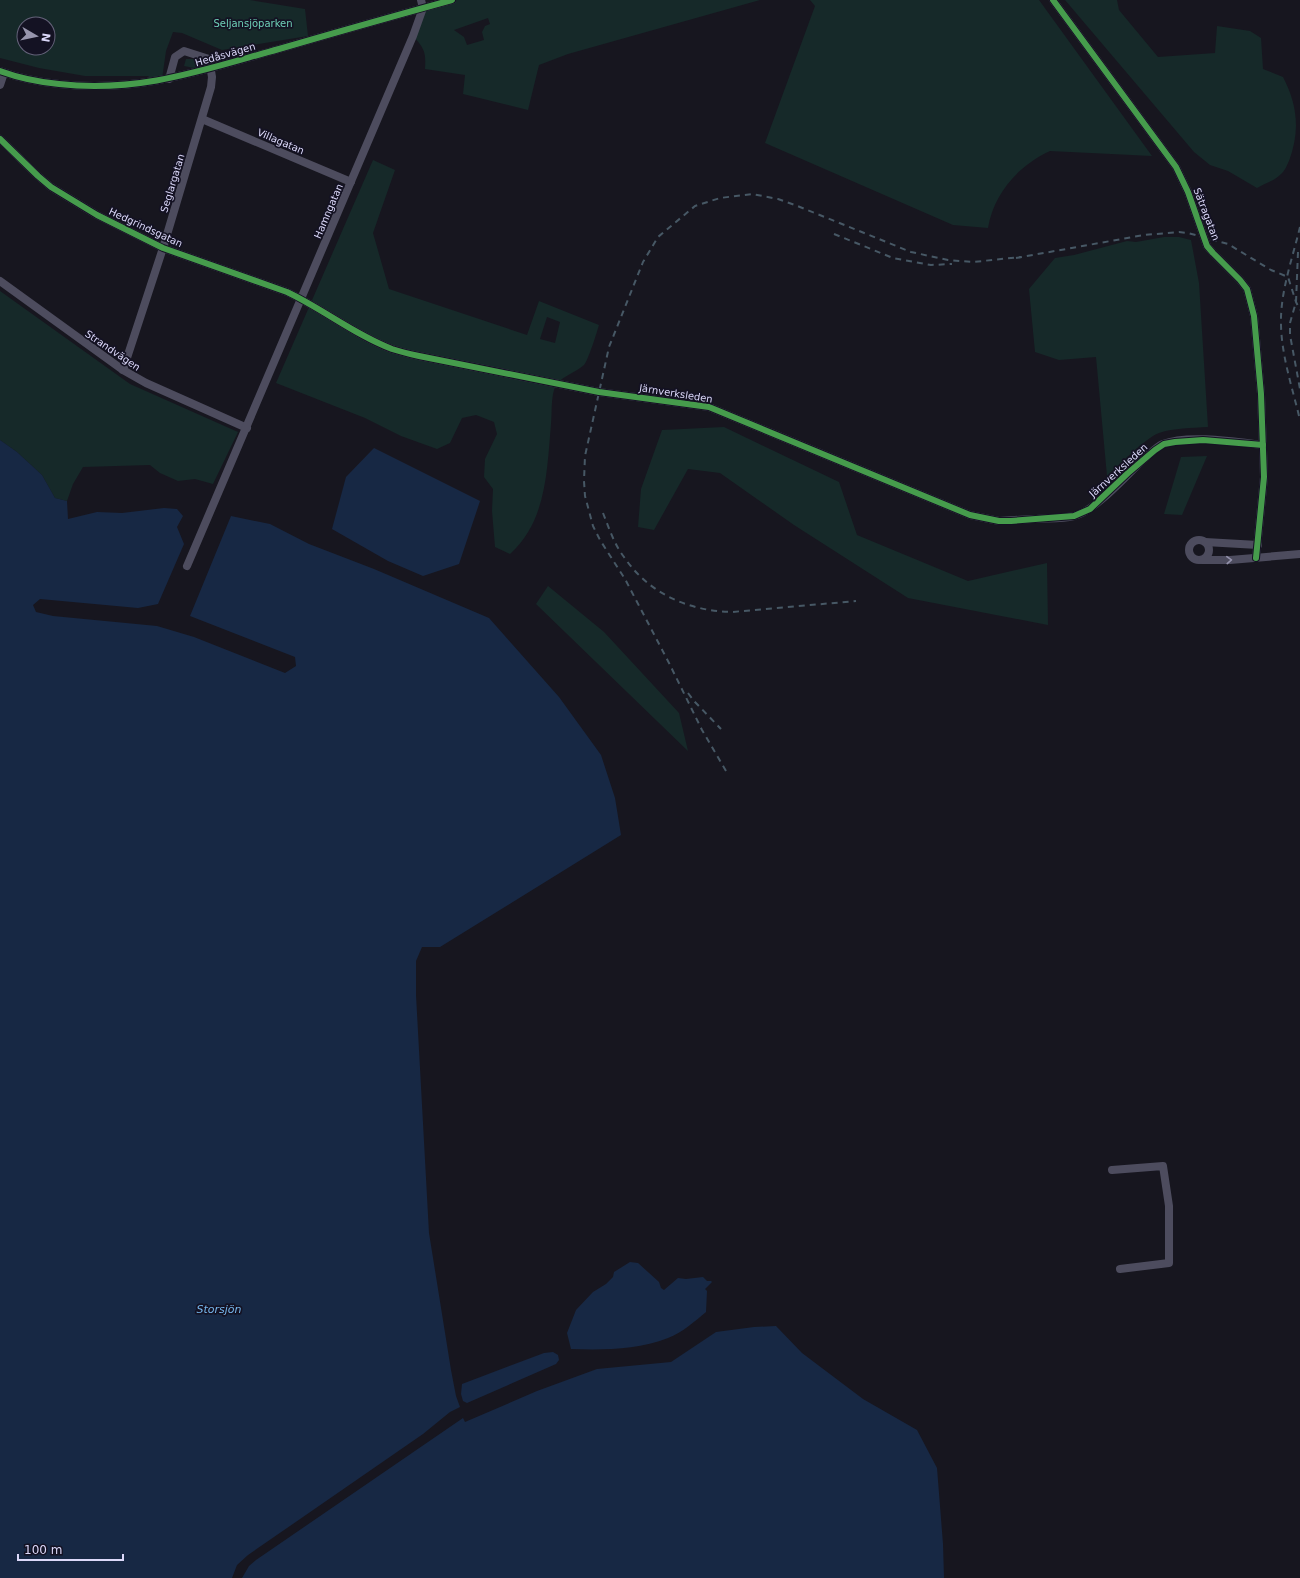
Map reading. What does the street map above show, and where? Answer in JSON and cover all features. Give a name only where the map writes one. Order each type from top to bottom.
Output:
[{"type":"street","name":"Hedåsvägen","points":[[2,72],[43,82],[91,86],[125,86],[169,79],[211,68],[422,4],[452,0]]},
{"type":"street","name":"Sätragatan","points":[[1054,0],[1176,167],[1188,192],[1207,246],[1247,289],[1254,316],[1264,445],[1264,477],[1256,558]]},
{"type":"street","name":"Hamngatan","points":[[187,566],[413,36],[422,4]]},
{"type":"street","points":[[169,79],[175,57],[184,51],[209,59],[211,68]]},
{"type":"street","name":"Seglargatan","points":[[123,370],[163,248],[202,119],[211,87],[211,68]]},
{"type":"street","points":[[0,85],[2,72]]},
{"type":"street","name":"Villagatan","points":[[202,119],[351,182]]},
{"type":"street","name":"Hedgrindsgatan","points":[[0,139],[38,176],[57,191],[97,215],[163,248],[287,292],[302,299],[353,329]]},
{"type":"street","name":"Strandvägen","points":[[0,282],[123,370],[146,383],[247,428]]},
{"type":"street","name":"Järnverksleden","points":[[353,329],[392,349],[419,356],[599,392],[709,407],[970,515],[999,521],[1074,516],[1090,508],[1155,450],[1164,444],[1187,440],[1203,440],[1264,445]]},
{"type":"street","points":[[1258,544],[1205,542],[1199,540],[1194,542],[1189,550],[1193,558],[1202,560],[1256,558],[1300,554]]},
{"type":"street","points":[[1202,560],[1209,554],[1209,547],[1205,542]]},
{"type":"street","points":[[1112,1170],[1163,1166],[1169,1206],[1169,1263],[1120,1269]]},
{"type":"green space","name":"Seljansjöparken","points":[[0,0],[250,0],[305,9],[308,36],[222,50],[182,33],[173,32],[166,51],[162,79],[153,81],[148,76],[85,76],[39,68],[0,58]]},
{"type":"green space","points":[[452,0],[760,0],[568,54],[539,65],[528,110],[463,94],[465,75],[425,69],[424,51],[413,36],[423,8]],"holes":[[[488,18],[490,24],[485,26],[482,32],[484,40],[467,45],[464,37],[454,30]]]},
{"type":"green space","points":[[810,0],[1039,0],[1152,156],[1050,151],[1028,164],[1009,182],[996,203],[988,228],[953,225],[765,143],[815,6]]},
{"type":"green space","points":[[1065,0],[1117,0],[1119,10],[1158,57],[1215,53],[1217,26],[1250,31],[1261,38],[1263,69],[1283,77],[1292,98],[1296,119],[1293,150],[1284,171],[1276,178],[1257,188],[1228,171],[1210,165],[1194,152]]},
{"type":"green space","points":[[186,59],[197,59],[200,64],[194,68],[184,66]]},
{"type":"green space","points":[[373,160],[395,170],[373,233],[389,289],[527,335],[539,301],[599,325],[584,365],[559,381],[554,390],[548,459],[543,494],[531,526],[522,541],[510,554],[495,547],[492,511],[493,489],[484,477],[485,459],[497,434],[494,422],[476,415],[462,418],[450,443],[437,449],[401,436],[365,418],[276,383]],"holes":[[[547,317],[560,322],[555,343],[540,339]]]},
{"type":"green space","points":[[1164,237],[1179,237],[1191,240],[1199,283],[1208,427],[1177,429],[1159,433],[1139,446],[1107,476],[1096,357],[1059,360],[1035,352],[1029,289],[1055,258],[1074,255],[1127,241],[1136,242]]},
{"type":"green space","points":[[0,291],[130,384],[238,432],[213,484],[195,479],[178,481],[160,473],[150,465],[83,467],[73,484],[67,501],[55,498],[42,475],[17,452],[0,440]]},
{"type":"green space","points":[[724,427],[839,482],[857,535],[968,581],[1047,563],[1048,625],[908,598],[794,525],[720,473],[688,469],[654,530],[638,527],[641,489],[662,430]]},
{"type":"green space","points":[[1207,456],[1182,515],[1164,514],[1181,457]]},
{"type":"green space","points":[[548,586],[604,632],[679,713],[688,751],[536,604]]},
{"type":"water","name":"Storsjön","points":[[0,440],[17,452],[42,475],[55,498],[67,501],[68,519],[97,512],[122,513],[164,508],[177,509],[183,516],[177,527],[184,544],[158,604],[138,608],[40,599],[33,605],[36,612],[53,616],[157,626],[194,637],[285,673],[296,666],[295,657],[190,616],[231,516],[270,524],[309,544],[374,569],[489,618],[559,697],[601,755],[615,798],[621,835],[440,947],[422,947],[416,961],[416,995],[429,1233],[451,1370],[456,1396],[460,1407],[450,1412],[423,1434],[248,1555],[237,1565],[232,1578],[0,1578]]},
{"type":"water","points":[[374,448],[480,501],[459,564],[423,576],[388,561],[332,529],[346,477]]},
{"type":"water","points":[[630,1262],[638,1263],[659,1282],[661,1288],[664,1290],[678,1278],[686,1279],[703,1277],[707,1281],[711,1281],[712,1282],[705,1289],[707,1291],[706,1312],[678,1333],[656,1342],[620,1348],[571,1349],[567,1333],[576,1310],[593,1292],[606,1284],[613,1277],[614,1272]]},
{"type":"water","points":[[776,1326],[802,1353],[863,1399],[917,1430],[937,1468],[944,1578],[242,1578],[249,1566],[256,1560],[463,1418],[465,1422],[537,1391],[597,1369],[671,1362],[716,1332]]},
{"type":"water","points":[[553,1352],[558,1355],[559,1360],[556,1364],[467,1403],[463,1401],[461,1394],[462,1384],[544,1353]]},
{"type":"railway","points":[[726,771],[702,730],[625,579],[600,540],[593,526],[585,496],[585,456],[609,347],[643,262],[658,237],[695,206],[720,198],[752,194],[778,199],[795,205],[911,252],[948,260],[973,262],[1021,257]]},
{"type":"railway","points":[[1300,227],[1286,283],[1281,317],[1284,356],[1300,420]]},
{"type":"railway","points":[[1016,258],[1144,235],[1179,232],[1188,233],[1228,244],[1271,270],[1288,277],[1300,310]]},
{"type":"railway","points":[[834,234],[893,258],[931,265],[952,264]]},
{"type":"railway","points":[[1298,252],[1296,302],[1290,323],[1290,335],[1300,389]]},
{"type":"railway","points":[[603,513],[617,547],[634,570],[645,581],[658,590],[671,598],[686,604],[716,611],[732,612],[856,601]]},
{"type":"railway","points":[[688,693],[721,729]]},
{"type":"cycle path","points":[[0,71],[14,76],[44,82],[89,86],[117,85],[171,78],[224,65],[452,0]]},
{"type":"cycle path","points":[[1053,0],[1176,167],[1188,192],[1207,246],[1247,289],[1254,316],[1261,394],[1264,477],[1256,558]]},
{"type":"cycle path","points":[[0,139],[51,187],[97,215],[163,248],[287,292],[365,337],[392,349],[419,356],[599,392],[709,407],[970,515],[999,521],[1074,516],[1090,509],[1128,473],[1164,444],[1203,440],[1263,445]]}]
